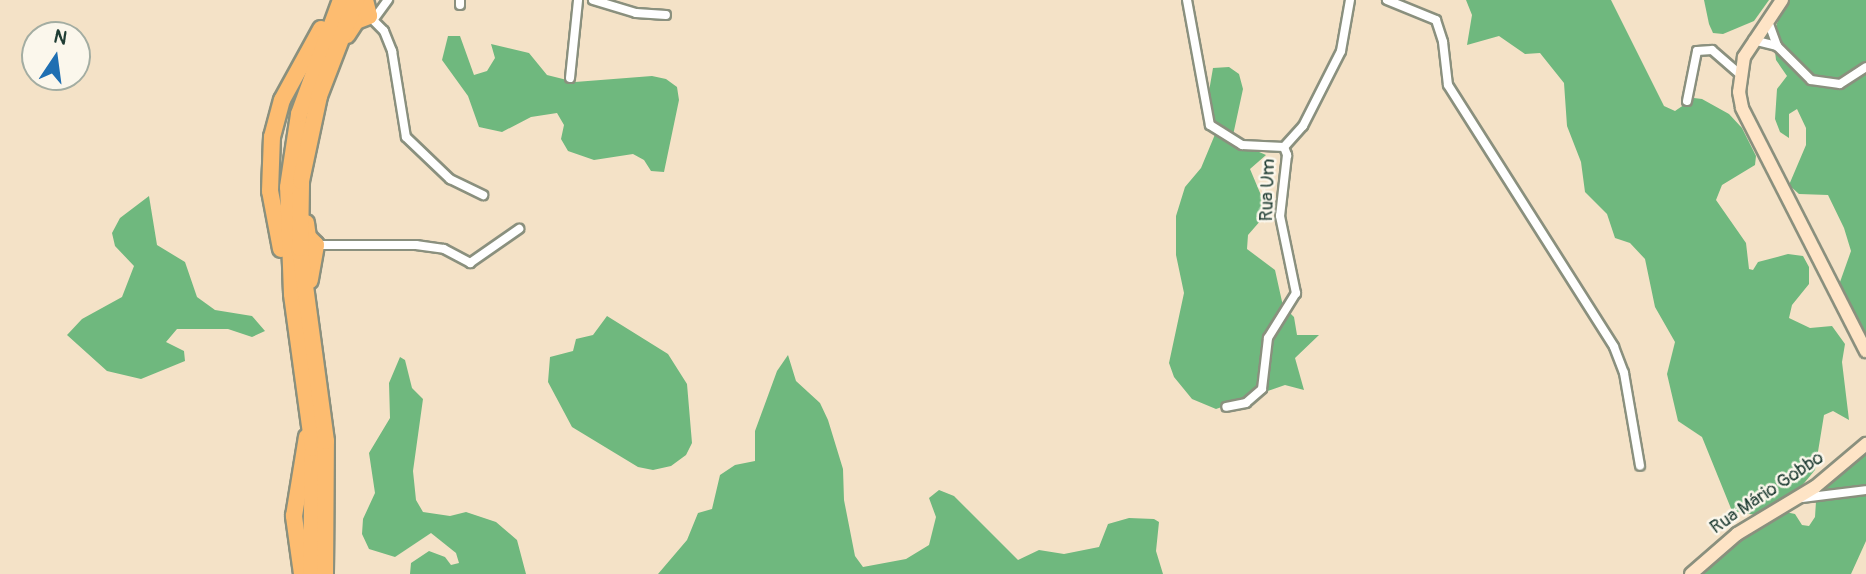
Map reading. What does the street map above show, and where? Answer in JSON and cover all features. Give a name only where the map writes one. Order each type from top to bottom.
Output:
[{"type":"highway","points":[[311,574],[311,421],[292,294],[270,191],[272,137],[282,100],[340,0]]},
{"type":"highway","points":[[325,574],[326,441],[300,248],[301,181],[312,118],[356,0]]},
{"type":"highway","points":[[338,44],[356,21],[369,12]]},
{"type":"highway","points":[[301,181],[306,229],[316,245],[308,310]]},
{"type":"highway","points":[[302,574],[294,516],[298,475],[311,421]]},
{"type":"street","points":[[388,0],[369,12],[393,51],[406,136],[450,179],[483,195]]},
{"type":"street","points":[[570,78],[578,0]]},
{"type":"street","points":[[593,0],[636,13],[666,15]]},
{"type":"street","name":"Rua Um","points":[[1187,0],[1210,125],[1242,145],[1284,147],[1287,161],[1280,216],[1296,293],[1268,338],[1262,389],[1245,402],[1226,407]]},
{"type":"street","points":[[1284,147],[1303,126],[1341,51],[1350,0]]},
{"type":"street","points":[[1387,0],[1436,20],[1448,85],[1614,347],[1635,421],[1640,466]]},
{"type":"street","points":[[1782,0],[1753,40],[1740,74],[1742,108],[1866,351]]},
{"type":"street","points":[[1768,20],[1777,46],[1811,80],[1826,85],[1848,81],[1866,66]]},
{"type":"street","points":[[1753,40],[1777,46]]},
{"type":"street","points":[[1687,101],[1694,56],[1701,49],[1712,50],[1740,74]]},
{"type":"street","points":[[316,245],[416,244],[444,248],[470,263],[519,229]]},
{"type":"street","name":"Rua Mário Gobbo","points":[[1691,574],[1737,534],[1796,499],[1866,444]]},
{"type":"street","points":[[1796,499],[1866,490]]},
{"type":"green space","points":[[1466,0],[1611,0],[1664,106],[1675,111],[1694,98],[1702,99],[1729,114],[1742,128],[1756,156],[1755,165],[1722,185],[1716,200],[1746,243],[1749,269],[1753,270],[1758,262],[1788,254],[1803,256],[1809,267],[1809,284],[1792,305],[1789,318],[1810,328],[1832,326],[1845,344],[1842,362],[1849,420],[1833,411],[1824,415],[1815,470],[1781,511],[1795,514],[1802,525],[1809,526],[1815,517],[1816,501],[1835,475],[1866,454],[1866,541],[1851,574],[1691,574],[1755,520],[1756,515],[1732,511],[1702,437],[1678,421],[1667,374],[1675,342],[1655,307],[1645,259],[1630,243],[1615,238],[1607,214],[1585,192],[1581,162],[1567,126],[1564,83],[1540,53],[1525,54],[1499,36],[1467,45],[1472,15]]},
{"type":"green space","points":[[1704,0],[1769,0],[1754,21],[1723,34],[1713,33]]},
{"type":"green space","points":[[1785,0],[1866,0],[1866,348],[1842,298],[1840,282],[1851,251],[1844,228],[1828,195],[1799,194],[1789,185],[1806,145],[1806,128],[1797,109],[1789,114],[1789,138],[1780,132],[1775,119],[1777,89],[1787,76],[1776,60],[1773,35]]},
{"type":"green space","points":[[448,36],[460,36],[474,75],[487,71],[495,58],[491,44],[529,53],[547,75],[575,82],[652,76],[666,79],[677,87],[679,100],[664,172],[651,171],[644,160],[633,154],[594,160],[568,151],[561,139],[564,125],[557,113],[531,117],[502,132],[479,127],[468,96],[442,60]]},
{"type":"green space","points":[[1229,67],[1239,74],[1243,89],[1232,140],[1266,155],[1250,169],[1268,212],[1248,235],[1247,249],[1275,270],[1283,306],[1294,317],[1297,335],[1319,335],[1295,358],[1304,390],[1285,385],[1216,409],[1192,399],[1174,377],[1169,363],[1184,293],[1176,255],[1176,216],[1185,187],[1201,168],[1216,132],[1208,97],[1213,68]]},
{"type":"green space","points":[[149,196],[157,245],[185,262],[197,297],[215,310],[252,316],[265,331],[252,337],[228,329],[177,329],[166,342],[184,351],[185,361],[141,379],[107,371],[67,335],[82,319],[122,297],[134,266],[115,246],[112,233],[120,218]]},
{"type":"green space","points":[[607,316],[668,354],[687,384],[692,443],[686,455],[671,466],[653,470],[638,467],[572,427],[548,382],[550,357],[573,351],[576,339],[593,335]]},
{"type":"green space","points":[[788,355],[796,381],[820,403],[828,420],[843,469],[844,500],[855,556],[863,567],[906,559],[929,545],[936,517],[929,498],[939,490],[954,496],[1018,560],[1039,550],[1064,554],[1099,547],[1108,524],[1129,518],[1154,519],[1159,522],[1156,551],[1163,574],[658,574],[687,540],[698,513],[712,509],[720,475],[735,465],[755,461],[755,431],[777,371]]},
{"type":"green space","points":[[400,357],[405,360],[412,388],[423,399],[413,471],[416,500],[423,512],[450,516],[466,512],[496,522],[517,540],[526,574],[410,574],[411,563],[429,551],[445,557],[451,565],[459,563],[456,553],[431,533],[395,557],[369,549],[362,534],[363,519],[375,493],[369,453],[390,418],[389,383]]}]
